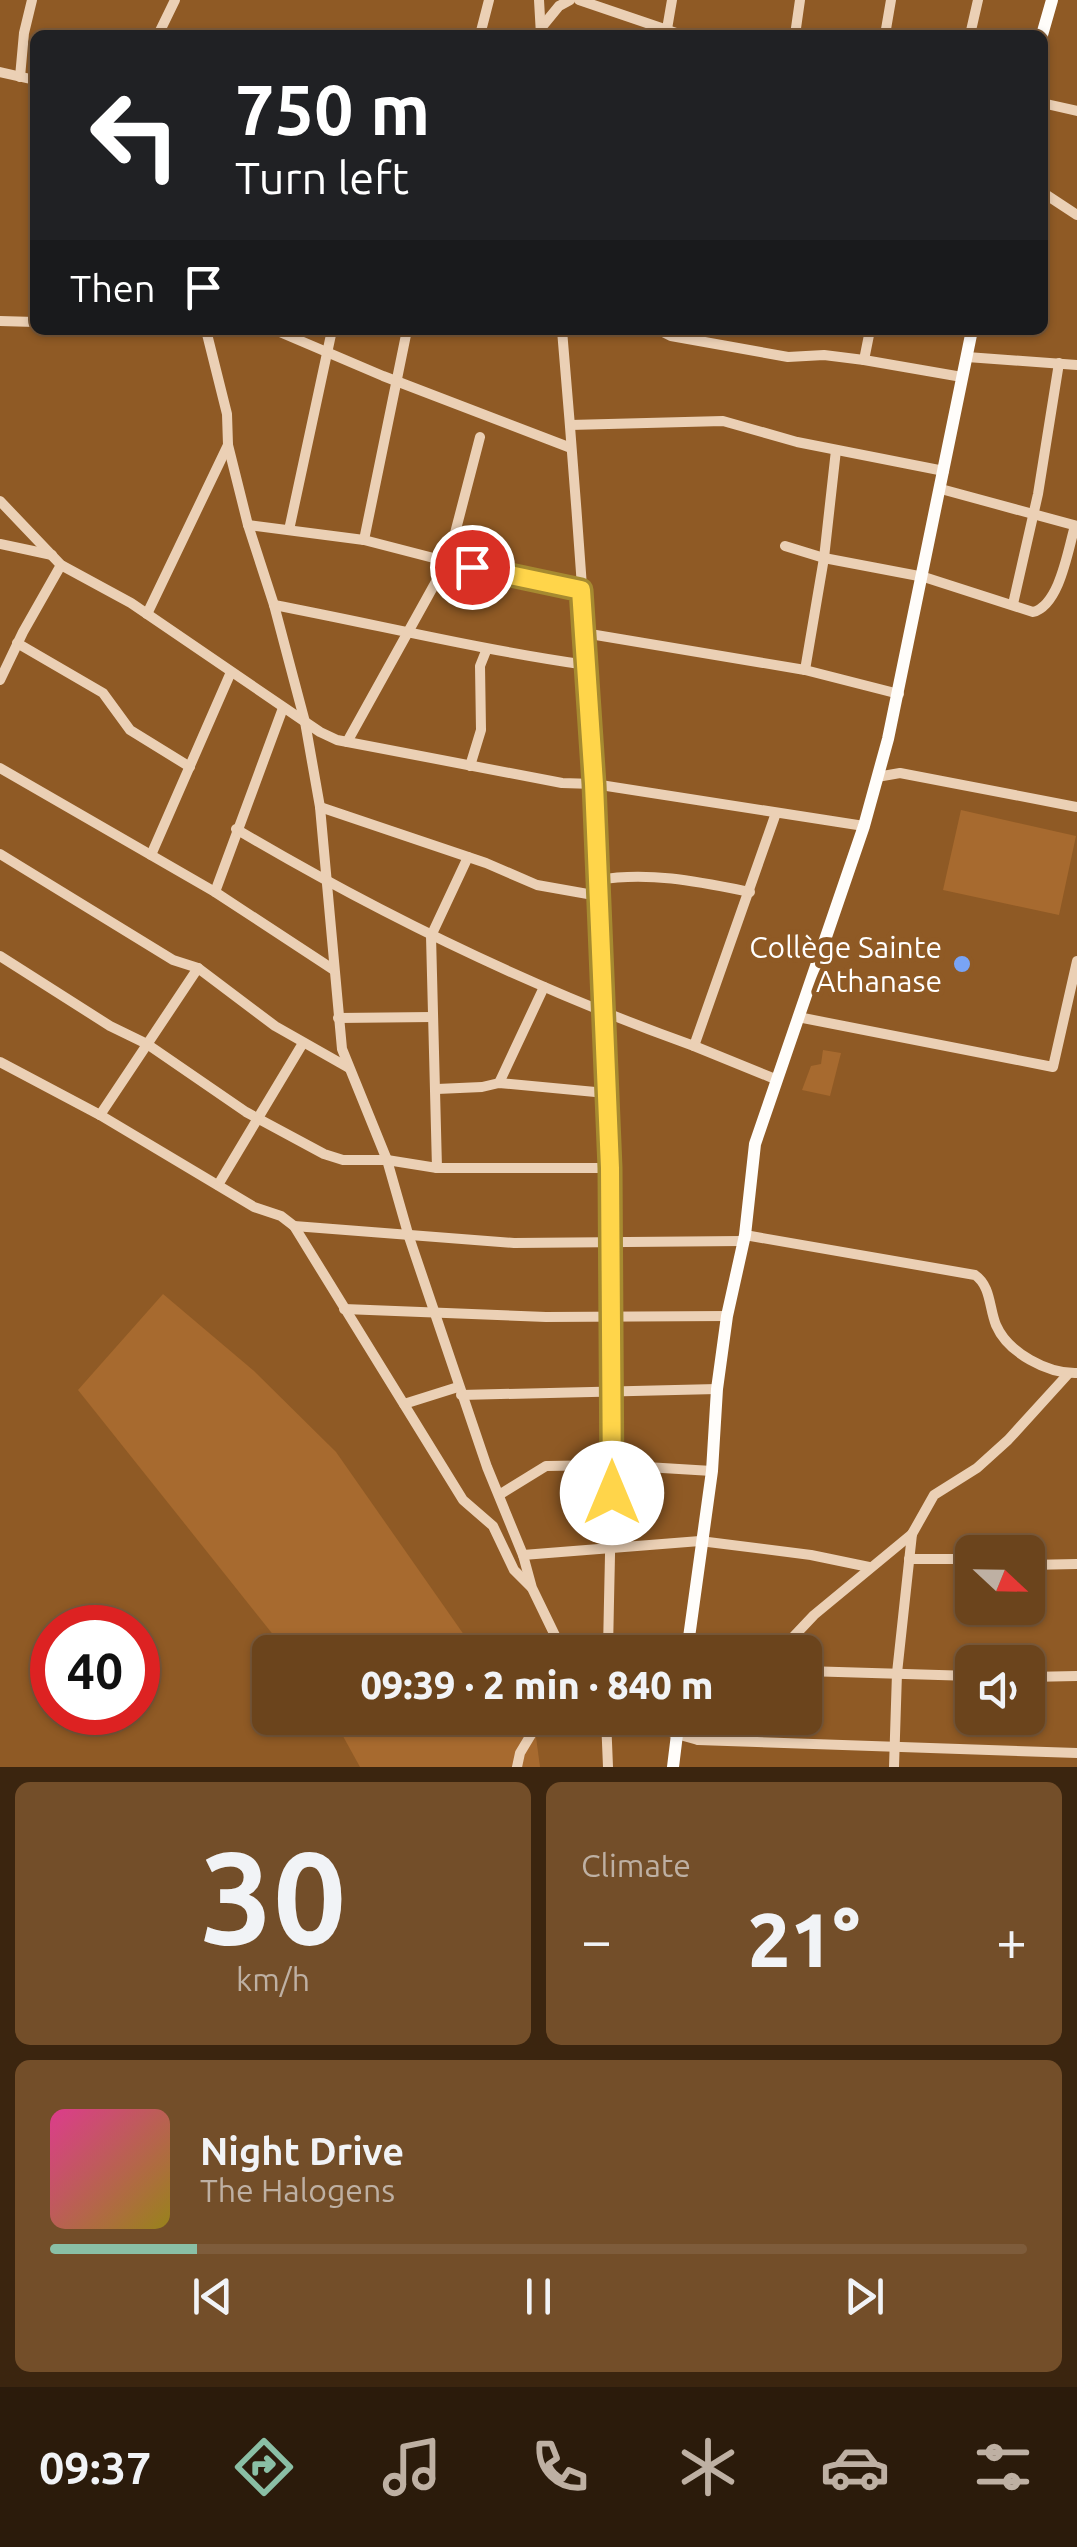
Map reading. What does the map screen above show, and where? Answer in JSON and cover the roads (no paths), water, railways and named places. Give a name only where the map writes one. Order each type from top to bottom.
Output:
[{"type":"main road","points":[[1044,30],[1052,0]]},
{"type":"main road","points":[[689,1635],[712,1471],[717,1389],[755,1144],[864,826],[899,694],[971,335]]},
{"type":"main road","points":[[673,1767],[677,1735]]},
{"type":"street","points":[[20,77],[32,0]]},
{"type":"street","points":[[160,30],[175,0]]},
{"type":"street","points":[[481,30],[489,0]]},
{"type":"street","points":[[539,0],[541,30]]},
{"type":"street","points":[[542,30],[559,6],[570,0]]},
{"type":"street","points":[[579,0],[667,29],[672,0]]},
{"type":"street","points":[[796,30],[800,0]]},
{"type":"street","points":[[886,30],[891,0]]},
{"type":"street","points":[[971,30],[978,0]]},
{"type":"street","points":[[0,72],[30,79]]},
{"type":"street","points":[[1048,104],[1077,111]]},
{"type":"street","points":[[1048,196],[1077,215]]},
{"type":"street","points":[[0,321],[30,322]]},
{"type":"street","points":[[207,335],[248,525],[274,604],[305,722],[320,807],[342,1048],[387,1160],[408,1237],[460,1391],[523,1554],[532,1588],[556,1635]]},
{"type":"street","points":[[287,335],[571,448]]},
{"type":"street","points":[[290,530],[331,335]]},
{"type":"street","points":[[364,540],[406,335]]},
{"type":"street","points":[[562,335],[594,784],[610,1168],[613,1465],[608,1635]]},
{"type":"street","points":[[669,335],[788,356],[824,355],[962,377]]},
{"type":"street","points":[[864,360],[869,335]]},
{"type":"street","points":[[967,357],[1077,365]]},
{"type":"street","points":[[1013,604],[1059,363]]},
{"type":"street","points":[[570,425],[707,419],[733,422],[798,442],[944,472]]},
{"type":"street","points":[[347,742],[448,560],[480,436]]},
{"type":"street","points":[[147,614],[228,444]]},
{"type":"street","points":[[805,670],[824,558],[836,450]]},
{"type":"street","points":[[786,546],[824,558],[924,576],[1033,612],[1043,610],[1060,578],[1076,526],[942,489]]},
{"type":"street","points":[[0,501],[57,560],[147,614],[320,732],[347,742],[562,782],[864,826]]},
{"type":"street","points":[[248,525],[364,540],[581,590]]},
{"type":"street","points":[[0,544],[57,560]]},
{"type":"street","points":[[0,680],[57,560]]},
{"type":"street","points":[[274,604],[411,631],[486,651],[587,666]]},
{"type":"street","points":[[584,633],[805,670],[899,694]]},
{"type":"street","points":[[17,643],[103,693],[130,730],[190,767]]},
{"type":"street","points":[[470,766],[481,730],[480,666],[486,651]]},
{"type":"street","points":[[151,855],[231,672]]},
{"type":"street","points":[[215,892],[283,708]]},
{"type":"street","points":[[0,768],[215,892],[334,970]]},
{"type":"street","points":[[877,777],[900,773],[1077,807]]},
{"type":"street","points":[[320,807],[468,857],[537,885],[598,896]]},
{"type":"street","points":[[694,1046],[776,814]]},
{"type":"street","points":[[236,829],[430,936],[604,1014],[775,1079]]},
{"type":"street","points":[[0,854],[173,960],[198,968],[303,1044],[350,1069]]},
{"type":"street","points":[[437,1168],[430,936],[468,857]]},
{"type":"street","points":[[598,880],[626,875],[673,878],[750,892]]},
{"type":"street","points":[[0,956],[110,1026],[147,1044],[216,1094],[334,1157],[437,1168],[610,1168]]},
{"type":"street","points":[[798,1017],[1052,1067],[1077,961]]},
{"type":"street","points":[[100,1115],[198,968]]},
{"type":"street","points":[[499,1083],[544,987]]},
{"type":"street","points":[[338,1018],[432,1017]]},
{"type":"street","points":[[218,1185],[303,1044]]},
{"type":"street","points":[[0,1062],[100,1115],[254,1208],[281,1216],[294,1226],[463,1500],[493,1526],[514,1570],[532,1588]]},
{"type":"street","points":[[437,1089],[482,1088],[499,1083],[606,1093]]},
{"type":"street","points":[[294,1226],[408,1237],[611,1244],[743,1238],[974,1274],[984,1282],[1002,1336],[1030,1359],[1073,1373],[977,1468],[934,1495],[912,1534],[795,1635]]},
{"type":"street","points":[[344,1309],[434,1314],[727,1316]]},
{"type":"street","points":[[404,1404],[460,1391],[610,1393],[717,1389]]},
{"type":"street","points":[[499,1494],[546,1466],[613,1465],[712,1471]]},
{"type":"street","points":[[894,1767],[896,1673],[912,1534]]},
{"type":"street","points":[[523,1554],[700,1541],[811,1554],[870,1567]]},
{"type":"street","points":[[909,1559],[955,1558]]},
{"type":"street","points":[[1045,1565],[1077,1564]]},
{"type":"street","points":[[822,1671],[955,1675]]},
{"type":"street","points":[[1045,1676],[1077,1676]]},
{"type":"street","points":[[516,1767],[531,1735]]},
{"type":"street","points":[[691,1735],[698,1740],[1077,1753]]},
{"type":"street","points":[[698,1740],[703,1735]]},
{"type":"street","points":[[605,1736],[608,1767]]},
{"type":"place","name":"Collège Sainte Athanase","points":[[962,964]]}]
